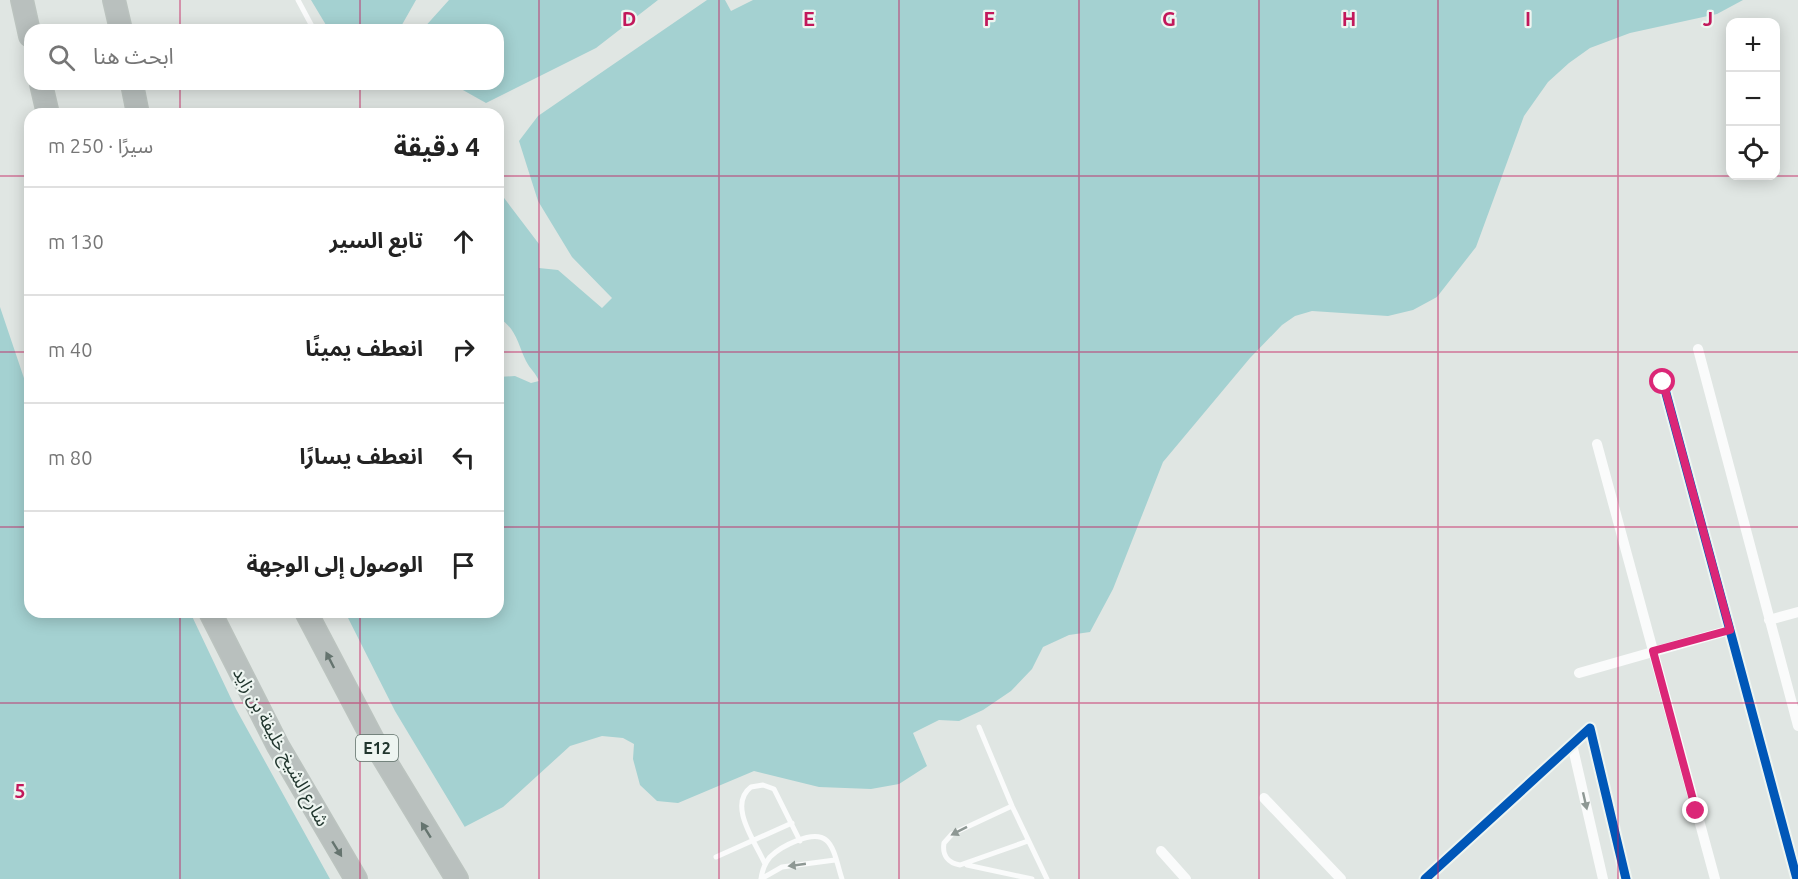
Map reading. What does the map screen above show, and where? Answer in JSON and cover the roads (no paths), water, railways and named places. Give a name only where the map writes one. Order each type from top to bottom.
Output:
[{"type":"highway","points":[[22,0],[27,24]]},
{"type":"highway","points":[[114,0],[120,24]]},
{"type":"highway","points":[[42,90],[47,108]]},
{"type":"highway","points":[[133,90],[137,108]]},
{"type":"highway","name":"شارع الشيخ خليفة بن زايد","points":[[213,618],[278,746],[356,879]]},
{"type":"highway","name":"E12","points":[[309,618],[378,749],[457,879]]},
{"type":"street","points":[[1698,349],[1798,726]]},
{"type":"street","points":[[1663,382],[1797,879]]},
{"type":"street","points":[[1597,444],[1715,879]]},
{"type":"street","points":[[1769,620],[1798,612]]},
{"type":"street","points":[[1579,673],[1730,630]]},
{"type":"street","points":[[1425,879],[1590,728],[1626,879]]},
{"type":"street","points":[[1572,744],[1604,879]]},
{"type":"street","points":[[1263,798],[1341,879]]},
{"type":"street","points":[[1161,851],[1186,879]]},
{"type":"lane","points":[[298,0],[311,24]]},
{"type":"lane","points":[[979,727],[1012,806],[1047,879]]},
{"type":"lane","points":[[765,864],[740,806],[743,795],[751,787],[763,784],[774,789],[800,841]]},
{"type":"lane","points":[[1012,806],[948,838],[943,849],[948,860],[960,865],[966,864],[1028,841]]},
{"type":"lane","points":[[716,857],[792,823]]},
{"type":"lane","points":[[761,879],[765,864],[778,851],[814,836],[823,838],[830,844],[842,879]]},
{"type":"lane","points":[[761,879],[782,867],[835,860]]},
{"type":"lane","points":[[966,864],[1032,879]]},
{"type":"water","points":[[311,0],[416,0],[402,24],[325,24]]},
{"type":"water","points":[[449,0],[658,0],[596,48],[486,103],[463,90],[504,90],[504,24],[427,24]]},
{"type":"water","points":[[707,0],[725,0],[731,11],[753,0],[1743,0],[1717,14],[1630,33],[1590,48],[1548,82],[1524,116],[1476,247],[1437,297],[1413,310],[1388,316],[1312,311],[1295,316],[1282,325],[1250,358],[1163,462],[1113,589],[1090,632],[1069,635],[1043,647],[1032,669],[1011,691],[983,710],[959,721],[939,720],[913,733],[927,766],[899,784],[871,789],[819,787],[754,771],[678,803],[657,801],[640,785],[633,759],[634,744],[623,738],[602,736],[570,746],[503,807],[364,879],[0,879],[0,307],[24,378],[24,618],[504,618],[504,377],[515,376],[531,383],[539,381],[526,361],[513,331],[504,322],[504,198],[539,244],[539,268],[558,270],[602,308],[612,298],[572,257],[538,201],[519,141],[538,116]]}]
